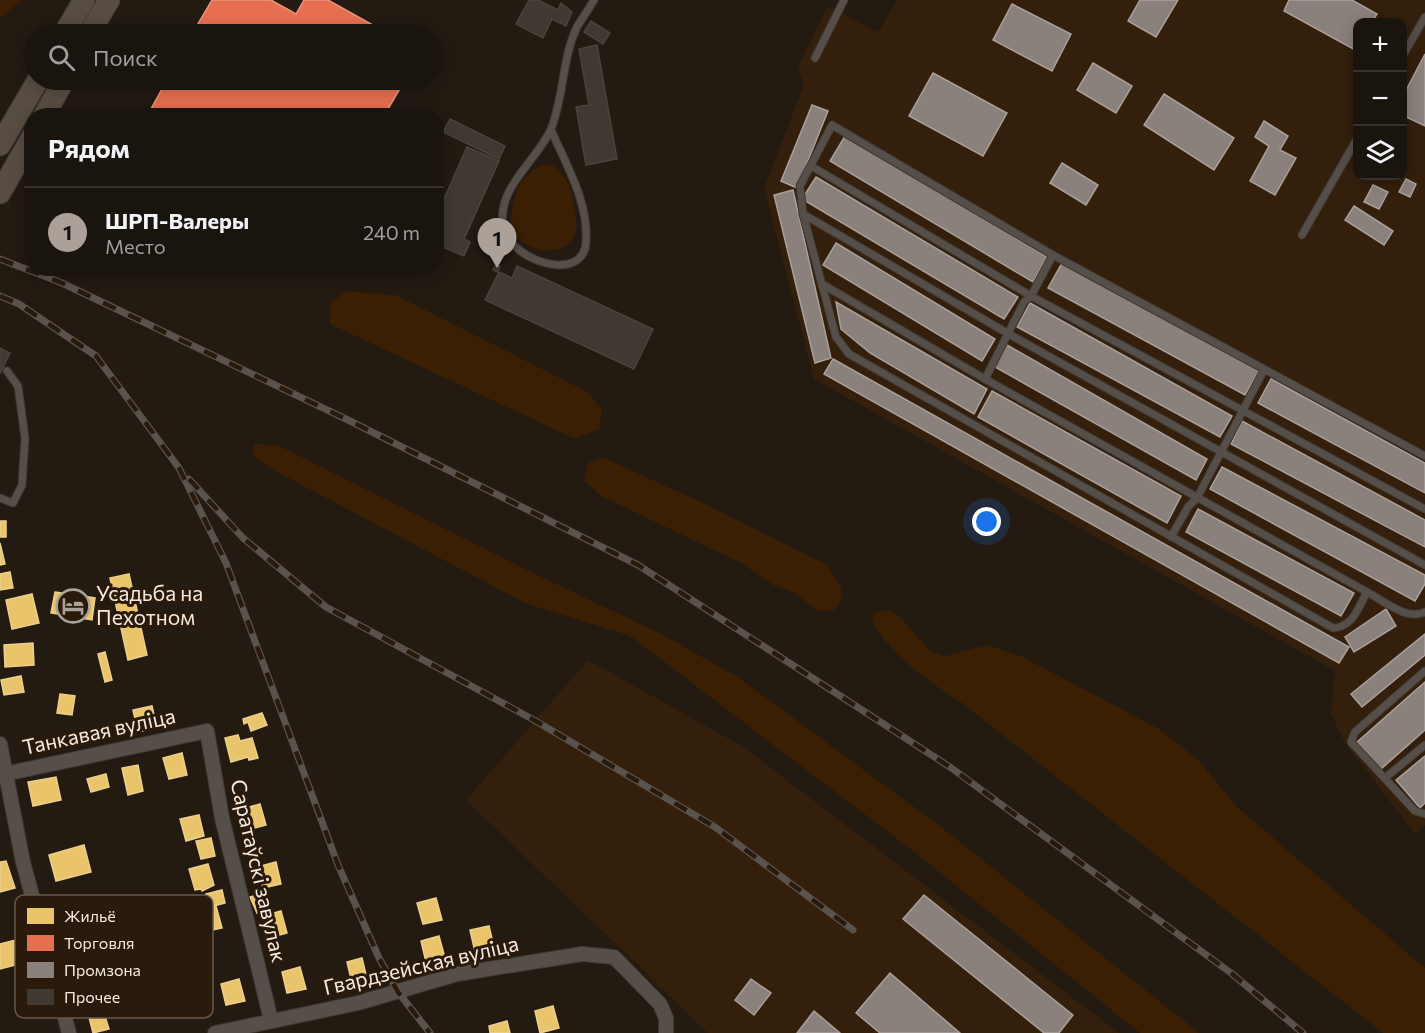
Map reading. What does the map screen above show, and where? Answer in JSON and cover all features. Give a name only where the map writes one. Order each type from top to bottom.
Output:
[{"type":"main road","points":[[70,24],[84,0]]},
{"type":"main road","points":[[95,24],[109,0]]},
{"type":"main road","points":[[0,145],[32,90]]},
{"type":"main road","points":[[48,108],[58,90]]},
{"type":"main road","points":[[0,193],[24,151]]},
{"type":"street","name":"Танкавая вуліца","points":[[2,774],[207,731]]},
{"type":"street","name":"Саратаўскі завулак","points":[[207,731],[222,818],[271,1020]]},
{"type":"street","points":[[0,744],[2,774],[32,895]]},
{"type":"street","name":"Гвардзейская вуліца","points":[[215,1033],[358,1003],[457,974],[582,954],[614,957],[660,1004],[666,1018],[666,1033]]},
{"type":"street","points":[[65,1018],[69,1033]]},
{"type":"lane","points":[[551,130],[580,197],[586,244],[576,260],[560,267],[522,255],[508,239],[503,224],[506,197],[551,130],[576,28],[594,0]]},
{"type":"lane","points":[[815,58],[844,0]]},
{"type":"lane","points":[[1407,48],[1425,17]]},
{"type":"lane","points":[[1367,592],[1351,622],[1343,628],[1333,628],[849,354],[836,337],[799,193],[832,125],[1053,255],[1425,456]]},
{"type":"lane","points":[[1302,235],[1353,145]]},
{"type":"lane","points":[[811,166],[1031,296],[1425,509]]},
{"type":"lane","points":[[803,214],[1007,333],[1425,565]]},
{"type":"lane","points":[[985,379],[1024,302],[1031,296],[1053,255]]},
{"type":"lane","points":[[822,284],[985,379],[1367,592],[1409,614],[1417,616],[1425,612]]},
{"type":"lane","points":[[1172,537],[1222,453],[1264,370]]},
{"type":"lane","points":[[0,498],[13,503],[22,485],[25,438],[18,386],[7,371]]},
{"type":"lane","points":[[1425,671],[1355,732],[1351,742],[1415,811],[1425,814]]},
{"type":"lane","points":[[1384,778],[1425,745]]},
{"type":"shaded area","points":[[0,0],[22,0],[0,18]]},
{"type":"shaded area","points":[[897,0],[1425,0],[1425,825],[1415,834],[1345,743],[1331,714],[1335,671],[814,379],[764,188],[804,85],[798,67],[828,6],[878,32]]},
{"type":"shaded area","points":[[542,165],[553,165],[565,178],[571,192],[576,216],[574,236],[569,243],[553,250],[543,250],[525,244],[518,238],[511,225],[513,204],[519,185],[526,176]]},
{"type":"shaded area","points":[[347,291],[395,295],[586,391],[602,409],[599,429],[575,439],[330,324],[330,303]]},
{"type":"shaded area","points":[[254,444],[278,445],[525,569],[663,635],[736,676],[936,823],[1199,1033],[1140,1033],[913,851],[630,636],[525,603],[279,473],[253,456]]},
{"type":"shaded area","points":[[604,458],[701,502],[827,565],[841,588],[842,599],[834,610],[819,611],[793,592],[773,585],[741,563],[601,496],[584,480],[588,463]]},
{"type":"shaded area","points":[[889,610],[900,617],[930,651],[945,656],[987,645],[1021,656],[1159,729],[1199,761],[1236,806],[1425,968],[1425,1033],[1383,1033],[962,703],[923,677],[889,645],[871,620],[876,612]]},
{"type":"shaded area","points":[[588,660],[742,746],[1119,1033],[708,1033],[466,800]]},
{"type":"building: Жильё","points":[[0,521],[6,521],[6,537],[0,537]]},
{"type":"building: Жильё","points":[[0,543],[5,564],[0,565]]},
{"type":"building: Жильё","points":[[10,572],[13,588],[0,590],[0,574]]},
{"type":"building: Жильё","points":[[129,574],[147,655],[128,660],[110,578]]},
{"type":"building: Жильё","name":"Усадьба на Пехотном","points":[[55,592],[95,598],[92,620],[51,613]]},
{"type":"building: Жильё","points":[[32,594],[39,623],[12,629],[6,600]]},
{"type":"building: Жильё","points":[[33,643],[34,665],[5,667],[4,645]]},
{"type":"building: Жильё","points":[[105,652],[112,680],[105,682],[98,654]]},
{"type":"building: Жильё","points":[[21,676],[24,692],[4,695],[1,680]]},
{"type":"building: Жильё","points":[[60,694],[75,696],[72,715],[57,713]]},
{"type":"building: Жильё","points":[[152,706],[157,728],[138,732],[133,710]]},
{"type":"building: Жильё","points":[[262,713],[267,725],[251,731],[248,722],[244,724],[243,719]]},
{"type":"building: Жильё","points":[[238,735],[240,741],[252,738],[258,758],[249,760],[248,757],[231,762],[225,738]]},
{"type":"building: Жильё","points":[[182,753],[187,775],[169,779],[163,758]]},
{"type":"building: Жильё","points":[[138,765],[143,791],[128,795],[122,768]]},
{"type":"building: Жильё","points":[[106,774],[109,787],[91,792],[87,779]]},
{"type":"building: Жильё","points":[[56,777],[61,800],[33,806],[28,782]]},
{"type":"building: Жильё","points":[[260,804],[266,825],[247,830],[242,809]]},
{"type":"building: Жильё","points":[[199,815],[204,836],[186,841],[180,819]]},
{"type":"building: Жильё","points":[[211,838],[215,856],[201,859],[196,841]]},
{"type":"building: Жильё","points":[[84,845],[91,872],[56,881],[49,855]]},
{"type":"building: Жильё","points":[[6,861],[15,888],[0,892],[0,862]]},
{"type":"building: Жильё","points":[[276,862],[281,884],[263,888],[257,867]]},
{"type":"building: Жильё","points":[[208,864],[214,885],[202,891],[201,889],[195,890],[189,869]]},
{"type":"building: Жильё","points":[[222,890],[225,903],[213,906],[213,895],[206,894]]},
{"type":"building: Жильё","points":[[261,894],[264,902],[268,901],[270,909],[257,913],[250,897]]},
{"type":"building: Жильё","points":[[436,898],[442,920],[423,924],[417,903]]},
{"type":"building: Жильё","points":[[216,906],[222,928],[213,930],[213,907]]},
{"type":"building: Жильё","points":[[281,911],[287,933],[268,938],[263,916]]},
{"type":"building: Жильё","points":[[489,926],[494,947],[475,952],[470,930]]},
{"type":"building: Жильё","points":[[439,936],[445,958],[426,962],[421,941]]},
{"type":"building: Жильё","points":[[15,940],[15,965],[0,969],[0,944]]},
{"type":"building: Жильё","points":[[362,958],[367,979],[352,983],[347,962]]},
{"type":"building: Жильё","points":[[300,967],[306,989],[287,993],[282,972]]},
{"type":"building: Жильё","points":[[239,979],[245,1001],[226,1005],[221,984]]},
{"type":"building: Жильё","points":[[553,1006],[559,1028],[540,1033],[535,1011]]},
{"type":"building: Жильё","points":[[89,1018],[106,1018],[109,1029],[93,1033]]},
{"type":"building: Жильё","points":[[507,1021],[510,1033],[490,1033],[489,1026]]},
{"type":"building: Торговля","points":[[212,0],[271,0],[296,14],[304,0],[328,0],[371,24],[198,24]]},
{"type":"building: Торговля","points":[[161,90],[399,90],[389,108],[151,108]]},
{"type":"building: Промзона","points":[[1140,0],[1178,0],[1156,37],[1128,21]]},
{"type":"building: Промзона","points":[[1289,0],[1352,0],[1377,14],[1374,18],[1353,18],[1353,49],[1284,11]]},
{"type":"building: Промзона","points":[[1012,4],[1071,34],[1052,71],[993,40]]},
{"type":"building: Промзона","points":[[1425,54],[1425,126],[1407,117],[1407,88]]},
{"type":"building: Промзона","points":[[1093,63],[1132,86],[1116,113],[1077,90]]},
{"type":"building: Промзона","points":[[933,73],[1007,113],[983,156],[909,116]]},
{"type":"building: Промзона","points":[[1164,94],[1234,138],[1214,170],[1144,125]]},
{"type":"building: Промзона","points":[[812,105],[828,111],[797,188],[781,181]]},
{"type":"building: Промзона","points":[[1264,121],[1288,136],[1280,150],[1296,158],[1275,195],[1250,181],[1269,146],[1255,137]]},
{"type":"building: Промзона","points":[[845,136],[1047,257],[1033,282],[830,161]]},
{"type":"building: Промзона","points":[[1062,163],[1098,185],[1086,205],[1050,183]]},
{"type":"building: Промзона","points":[[816,177],[1018,297],[1004,319],[802,199]]},
{"type":"building: Промзона","points":[[1405,180],[1416,184],[1410,197],[1399,192]]},
{"type":"building: Промзона","points":[[1373,185],[1388,192],[1379,209],[1364,202]]},
{"type":"building: Промзона","points":[[793,190],[831,358],[815,363],[774,195]]},
{"type":"building: Промзона","points":[[1354,206],[1393,231],[1384,245],[1345,220]]},
{"type":"building: Промзона","points":[[836,243],[995,339],[982,361],[823,265]]},
{"type":"building: Промзона","points":[[1062,263],[1259,371],[1245,395],[1048,288]]},
{"type":"building: Промзона","points":[[836,302],[987,389],[974,414],[870,353],[841,329]]},
{"type":"building: Промзона","points":[[1030,303],[1232,416],[1220,437],[1017,327]]},
{"type":"building: Промзона","points":[[1007,345],[1207,459],[1196,480],[995,367]]},
{"type":"building: Промзона","points":[[833,359],[1349,647],[1339,663],[824,374]]},
{"type":"building: Промзона","points":[[1271,379],[1425,463],[1425,493],[1258,403]]},
{"type":"building: Промзона","points":[[992,391],[1181,496],[1167,523],[978,417]]},
{"type":"building: Промзона","points":[[1242,421],[1425,520],[1425,547],[1231,444]]},
{"type":"building: Промзона","points":[[1222,467],[1425,575],[1425,584],[1415,601],[1210,489]]},
{"type":"building: Промзона","points":[[1198,509],[1354,593],[1341,616],[1186,532]]},
{"type":"building: Промзона","points":[[1386,609],[1396,626],[1354,652],[1345,637]]},
{"type":"building: Промзона","points":[[1425,634],[1425,655],[1362,707],[1351,694]]},
{"type":"building: Промзона","points":[[1425,682],[1425,730],[1381,769],[1357,742]]},
{"type":"building: Промзона","points":[[1425,756],[1425,803],[1420,808],[1396,780]]},
{"type":"building: Промзона","points":[[924,895],[1073,1015],[1059,1033],[1044,1033],[903,919]]},
{"type":"building: Промзона","points":[[890,973],[960,1033],[880,1033],[856,1013]]},
{"type":"building: Промзона","points":[[751,979],[771,993],[754,1015],[735,1000]]},
{"type":"building: Промзона","points":[[814,1011],[840,1033],[797,1033]]},
{"type":"building: Прочее","points":[[529,0],[538,0],[558,10],[561,3],[572,12],[566,26],[552,19],[543,38],[516,24]]},
{"type":"building: Прочее","points":[[591,21],[610,33],[603,44],[584,32]]},
{"type":"building: Прочее","points":[[597,45],[617,159],[586,165],[576,107],[589,105],[579,49]]},
{"type":"building: Прочее","points":[[450,119],[505,146],[499,159],[444,132]]},
{"type":"building: Прочее","points":[[467,147],[499,161],[464,239],[470,242],[464,256],[444,247],[444,199]]},
{"type":"building: Прочее","points":[[496,264],[500,266],[498,272],[493,270]]},
{"type":"building: Прочее","points":[[517,266],[653,329],[634,369],[485,300],[499,272],[512,278]]},
{"type":"building: Прочее","points":[[0,348],[10,353],[0,374]]},
{"type":"railway","points":[[0,259],[24,268]]},
{"type":"railway","points":[[44,276],[348,420],[638,565],[950,767],[1231,973],[1303,1033]]},
{"type":"railway","points":[[0,296],[19,304],[96,356],[179,468],[226,563],[338,865],[379,958],[398,992],[430,1033]]},
{"type":"railway","points":[[189,479],[243,538],[326,607],[534,720],[715,827],[853,930]]},
{"type":"place","name":"ШРП-Валеры","points":[[497,268]]},
{"type":"place","name":"Усадьба на Пехотном","points":[[73,606]]}]
